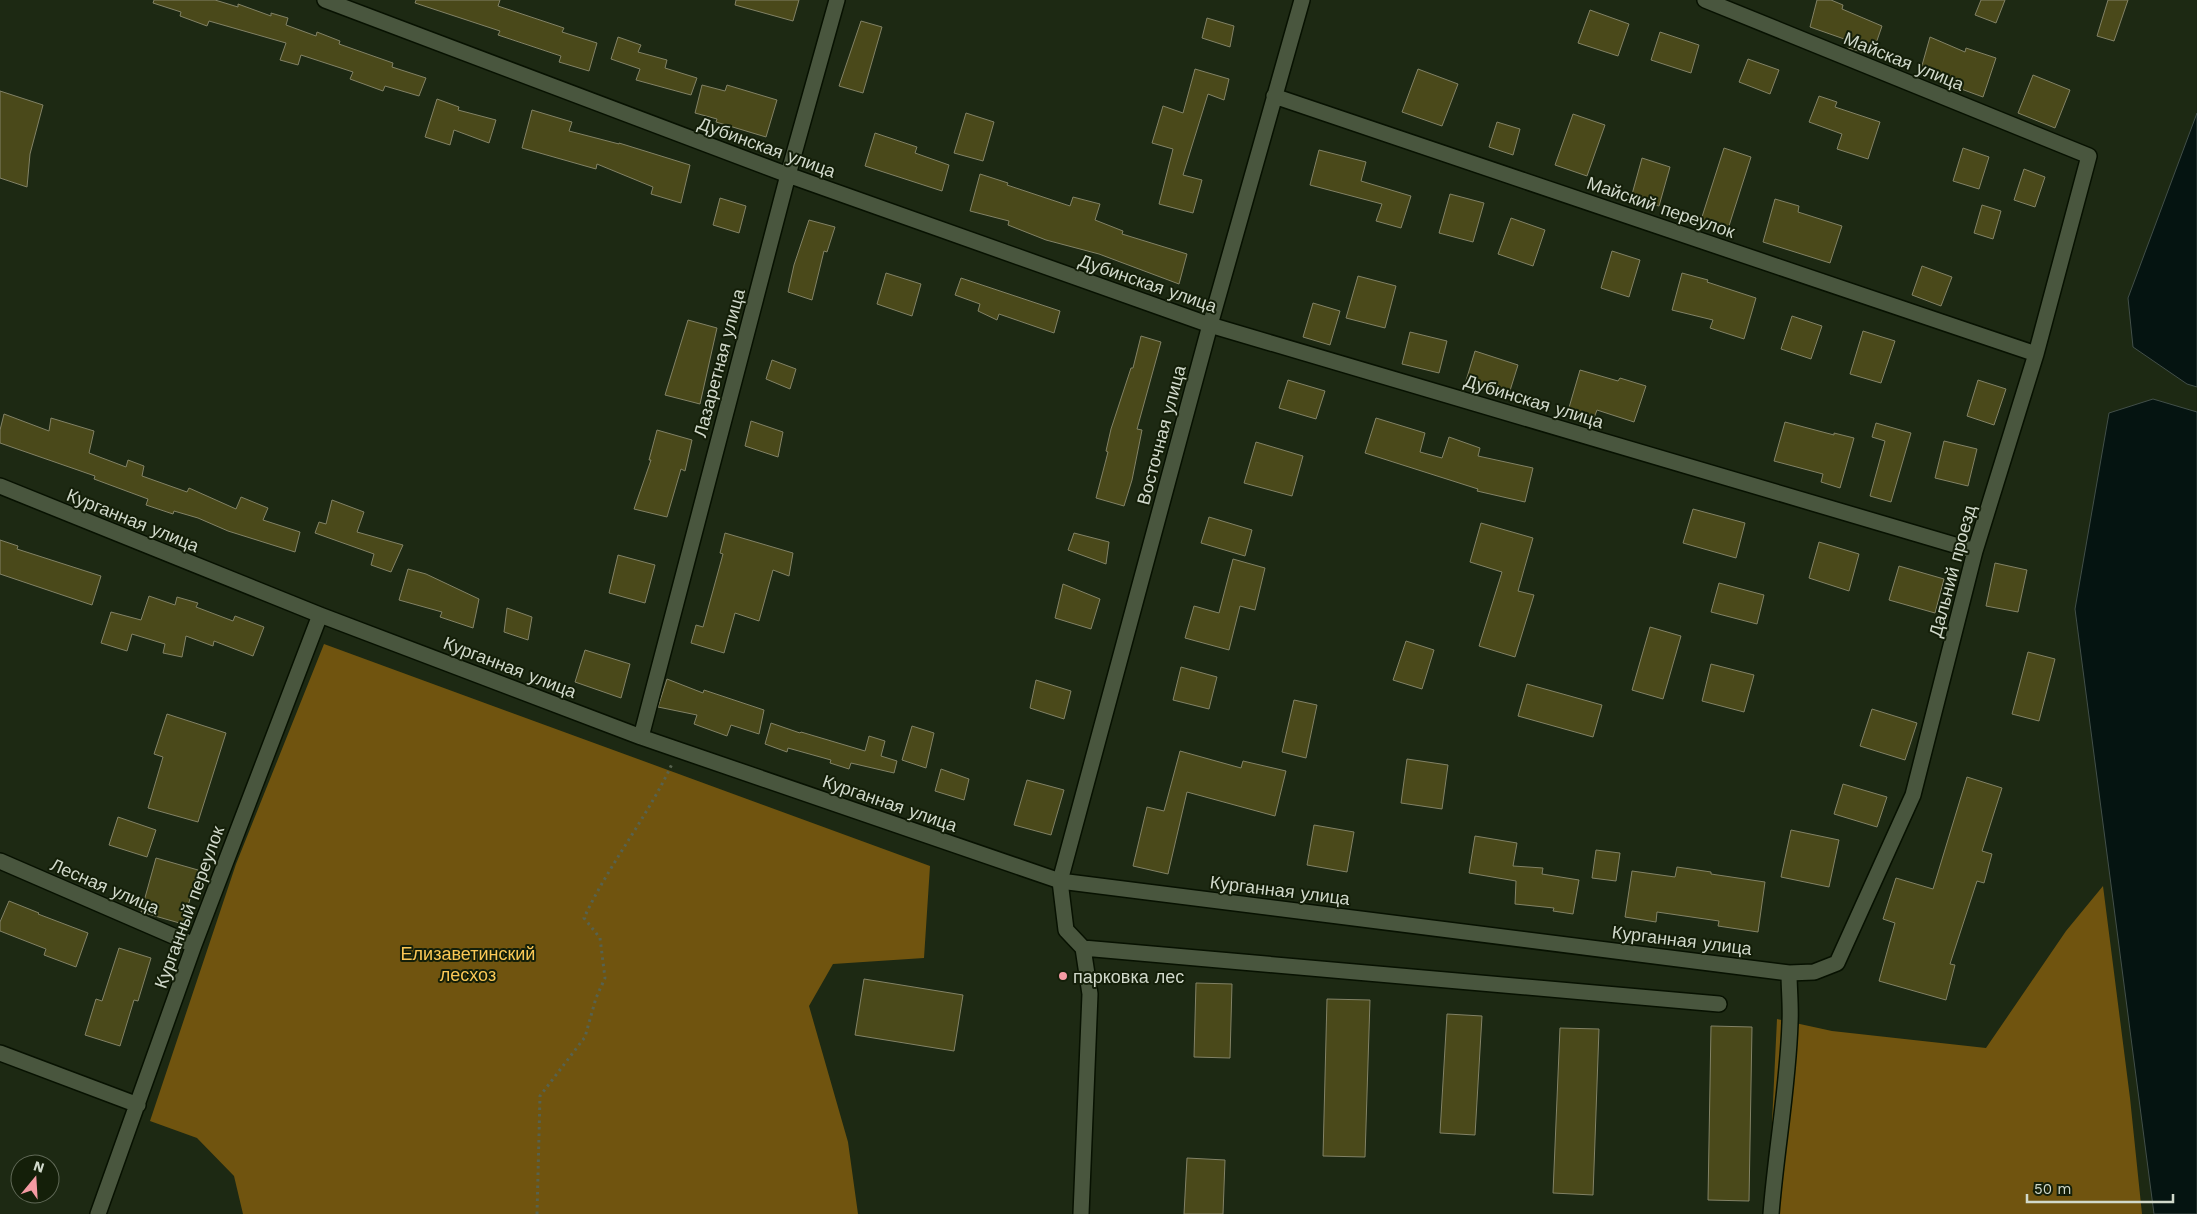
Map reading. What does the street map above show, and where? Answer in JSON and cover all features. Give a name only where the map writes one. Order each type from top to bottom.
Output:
[{"type":"street","name":"Дубинская улица","points":[[325,0],[788,175],[1210,325],[1975,551]]},
{"type":"street","name":"Лазаретная улица","points":[[641,737],[788,175],[837,0]]},
{"type":"street","name":"Восточная улица","points":[[1060,881],[1210,325],[1302,0]]},
{"type":"street","name":"Майская улица","points":[[1705,0],[2089,156]]},
{"type":"street","name":"Майский переулок","points":[[1274,96],[2036,354]]},
{"type":"street","name":"Дальний проезд","points":[[1814,972],[1837,964],[1913,795],[1975,551],[2036,354],[2089,156]]},
{"type":"street","name":"Курганная улица","points":[[0,486],[320,615],[641,737],[1060,881],[1789,973],[1814,972]]},
{"type":"street","name":"Курганный переулок","points":[[98,1214],[194,945],[320,615]]},
{"type":"street","name":"Лесная улица","points":[[0,861],[194,945]]},
{"type":"street","points":[[1060,881],[1066,930],[1082,948],[1090,994],[1081,1214]]},
{"type":"street","points":[[1082,948],[1719,1004]]},
{"type":"street","points":[[1772,1214],[1775,1163],[1785,1084],[1790,1022],[1789,973]]},
{"type":"street","points":[[0,1053],[138,1105]]},
{"type":"path","points":[[537,1214],[540,1096],[585,1037],[596,998],[605,978],[600,938],[584,918],[593,898],[656,798],[679,750]]},
{"type":"green space","name":"Елизаветинский лесхоз","points":[[324,644],[930,866],[924,958],[833,964],[809,1006],[848,1142],[858,1214],[243,1214],[234,1176],[197,1138],[150,1121],[236,864]]},
{"type":"green space","points":[[2103,886],[2130,1098],[2142,1214],[1772,1214],[1769,1185],[1777,1019],[1832,1031],[1986,1048],[2066,931]]},
{"type":"shaded area","points":[[2197,113],[2197,387],[2187,384],[2133,347],[2128,298]]},
{"type":"shaded area","points":[[2153,399],[2197,412],[2197,1214],[2154,1214],[2075,609],[2109,413]]},
{"type":"building","points":[[154,0],[215,0],[238,7],[238,4],[271,16],[271,13],[288,18],[286,25],[316,36],[317,32],[340,41],[339,44],[393,63],[392,67],[426,78],[419,96],[385,86],[383,91],[350,79],[353,72],[301,55],[298,65],[280,60],[286,43],[209,21],[207,26],[180,16],[181,12],[153,3]]},
{"type":"building","points":[[416,0],[500,0],[498,6],[564,28],[562,32],[597,43],[589,71],[559,62],[561,56],[498,35],[500,31],[415,3]]},
{"type":"building","points":[[736,0],[799,0],[793,21],[735,5]]},
{"type":"building","points":[[1817,0],[1831,0],[1843,5],[1842,9],[1882,26],[1872,55],[1848,48],[1850,41],[1810,27]]},
{"type":"building","points":[[1981,0],[2005,0],[1996,23],[1975,15]]},
{"type":"building","points":[[2108,0],[2128,0],[2114,41],[2097,36]]},
{"type":"building","points":[[1590,10],[1629,24],[1618,56],[1578,43]]},
{"type":"building","points":[[1207,18],[1234,26],[1230,47],[1202,38]]},
{"type":"building","points":[[861,21],[882,27],[863,93],[839,86]]},
{"type":"building","points":[[1660,32],[1699,45],[1691,73],[1651,60]]},
{"type":"building","points":[[618,37],[641,45],[638,52],[667,60],[665,68],[697,78],[691,95],[636,80],[640,69],[611,59]]},
{"type":"building","points":[[1930,37],[1965,52],[1966,48],[1996,58],[1983,97],[1953,86],[1955,81],[1921,69]]},
{"type":"building","points":[[1748,59],[1779,70],[1770,94],[1739,82]]},
{"type":"building","points":[[1195,69],[1229,79],[1224,100],[1208,94],[1183,175],[1202,180],[1193,213],[1159,204],[1173,149],[1152,143],[1163,106],[1183,113]]},
{"type":"building","points":[[1418,69],[1458,84],[1442,126],[1402,112]]},
{"type":"building","points":[[2033,75],[2070,90],[2055,128],[2018,113]]},
{"type":"building","points":[[702,85],[725,91],[727,85],[777,100],[766,137],[716,122],[717,119],[695,113]]},
{"type":"building","points":[[0,91],[43,105],[30,154],[27,187],[0,178]]},
{"type":"building","points":[[1819,96],[1837,102],[1835,107],[1880,122],[1868,159],[1837,149],[1842,134],[1809,122]]},
{"type":"building","points":[[437,99],[459,107],[458,110],[496,120],[489,143],[454,130],[450,145],[425,137]]},
{"type":"building","points":[[532,110],[572,122],[569,131],[619,143],[690,165],[681,203],[651,194],[653,187],[597,164],[596,169],[522,148]]},
{"type":"building","points":[[966,113],[994,122],[983,161],[954,153]]},
{"type":"building","points":[[1573,114],[1605,125],[1587,176],[1555,165]]},
{"type":"building","points":[[1497,122],[1520,129],[1513,155],[1489,147]]},
{"type":"building","points":[[875,133],[917,147],[915,153],[949,165],[942,191],[865,166]]},
{"type":"building","points":[[1724,148],[1751,157],[1728,229],[1701,220]]},
{"type":"building","points":[[1963,148],[1989,157],[1979,189],[1953,181]]},
{"type":"building","points":[[1319,150],[1366,162],[1361,181],[1411,196],[1401,228],[1376,221],[1382,204],[1310,185]]},
{"type":"building","points":[[1642,158],[1670,167],[1659,206],[1631,198]]},
{"type":"building","points":[[2024,169],[2045,177],[2035,207],[2014,200]]},
{"type":"building","points":[[980,174],[1070,206],[1073,197],[1100,204],[1095,220],[1123,231],[1122,234],[1187,254],[1179,284],[1099,254],[1046,240],[1008,225],[1009,221],[970,211]]},
{"type":"building","points":[[1450,194],[1484,203],[1473,242],[1439,233]]},
{"type":"building","points":[[720,198],[746,206],[739,233],[713,225]]},
{"type":"building","points":[[1775,199],[1799,206],[1798,212],[1842,226],[1830,263],[1763,242]]},
{"type":"building","points":[[1982,205],[2001,211],[1993,239],[1974,233]]},
{"type":"building","points":[[1511,218],[1545,230],[1533,266],[1498,254]]},
{"type":"building","points":[[809,220],[835,227],[827,252],[824,251],[812,300],[788,292],[794,265]]},
{"type":"building","points":[[1612,251],[1640,260],[1629,297],[1601,288]]},
{"type":"building","points":[[1922,266],[1952,277],[1941,306],[1912,295]]},
{"type":"building","points":[[886,273],[921,284],[912,316],[877,304]]},
{"type":"building","points":[[1682,273],[1708,280],[1707,282],[1756,298],[1744,339],[1710,328],[1713,320],[1672,310]]},
{"type":"building","points":[[1358,276],[1396,286],[1385,328],[1346,318]]},
{"type":"building","points":[[961,278],[1060,311],[1054,333],[999,314],[997,320],[978,311],[980,304],[955,295]]},
{"type":"building","points":[[1313,303],[1340,311],[1330,345],[1303,337]]},
{"type":"building","points":[[1792,316],[1822,326],[1811,359],[1781,349]]},
{"type":"building","points":[[688,320],[717,328],[700,404],[665,395]]},
{"type":"building","points":[[1863,331],[1895,341],[1881,383],[1850,374]]},
{"type":"building","points":[[1410,332],[1447,341],[1439,373],[1402,364]]},
{"type":"building","points":[[1141,336],[1161,342],[1137,429],[1142,430],[1132,480],[1124,506],[1096,498],[1108,452],[1106,451],[1111,429],[1131,368],[1133,368]]},
{"type":"building","points":[[1475,351],[1518,365],[1508,397],[1465,384]]},
{"type":"building","points":[[772,360],[796,369],[790,389],[766,379]]},
{"type":"building","points":[[1580,370],[1618,381],[1620,378],[1646,386],[1634,422],[1597,410],[1594,418],[1568,411]]},
{"type":"building","points":[[1288,380],[1325,391],[1316,419],[1279,408]]},
{"type":"building","points":[[1978,380],[2006,389],[1994,425],[1967,416]]},
{"type":"building","points":[[4,414],[49,431],[51,418],[94,431],[89,453],[126,467],[128,460],[144,466],[142,476],[187,492],[189,488],[236,509],[241,497],[268,508],[263,520],[300,532],[295,552],[228,531],[198,518],[174,511],[173,514],[146,505],[148,499],[94,479],[95,476],[0,443],[0,430]]},
{"type":"building","points":[[1376,418],[1425,433],[1420,452],[1442,458],[1449,437],[1480,448],[1478,456],[1533,468],[1525,502],[1477,491],[1478,489],[1365,453]]},
{"type":"building","points":[[751,421],[783,432],[778,457],[745,446]]},
{"type":"building","points":[[1785,422],[1834,435],[1834,433],[1854,438],[1840,488],[1821,482],[1823,474],[1774,461]]},
{"type":"building","points":[[1876,423],[1911,433],[1891,502],[1870,496],[1885,441],[1872,437]]},
{"type":"building","points":[[657,430],[692,440],[685,471],[681,469],[667,517],[634,509],[651,460],[649,460]]},
{"type":"building","points":[[1944,441],[1977,449],[1968,486],[1935,478]]},
{"type":"building","points":[[1256,442],[1303,456],[1292,496],[1244,483]]},
{"type":"building","points":[[332,500],[364,512],[357,532],[403,545],[391,572],[371,565],[374,554],[315,533],[319,522],[326,524]]},
{"type":"building","points":[[1693,509],[1745,523],[1736,558],[1683,543]]},
{"type":"building","points":[[1209,517],[1252,530],[1245,556],[1201,543]]},
{"type":"building","points":[[1481,523],[1533,538],[1518,591],[1534,595],[1515,657],[1479,646],[1502,572],[1470,562]]},
{"type":"building","points":[[725,533],[793,553],[789,576],[773,570],[759,621],[735,613],[724,653],[691,643],[696,625],[703,627],[723,554],[720,553]]},
{"type":"building","points":[[1074,533],[1109,542],[1106,564],[1068,550]]},
{"type":"building","points":[[0,540],[18,546],[17,549],[101,576],[92,605],[0,574]]},
{"type":"building","points":[[1819,542],[1859,554],[1849,591],[1809,578]]},
{"type":"building","points":[[618,555],[655,565],[645,603],[609,593]]},
{"type":"building","points":[[1233,559],[1265,568],[1255,610],[1240,606],[1229,650],[1185,638],[1194,606],[1219,613]]},
{"type":"building","points":[[1995,563],[2027,570],[2018,612],[1986,606]]},
{"type":"building","points":[[1899,566],[1944,579],[1935,613],[1889,600]]},
{"type":"building","points":[[408,569],[426,574],[479,599],[473,628],[440,617],[442,612],[399,600]]},
{"type":"building","points":[[1719,583],[1764,595],[1757,624],[1711,612]]},
{"type":"building","points":[[1063,584],[1100,599],[1091,629],[1055,618]]},
{"type":"building","points":[[149,596],[175,605],[177,597],[198,603],[196,607],[233,621],[235,616],[264,627],[253,656],[214,641],[213,646],[186,636],[182,657],[163,653],[165,644],[132,634],[127,651],[101,643],[111,612],[141,620]]},
{"type":"building","points":[[507,608],[532,617],[528,640],[504,632]]},
{"type":"building","points":[[1650,627],[1681,636],[1663,699],[1632,690]]},
{"type":"building","points":[[1406,641],[1434,650],[1422,689],[1393,680]]},
{"type":"building","points":[[585,650],[630,664],[621,698],[575,682]]},
{"type":"building","points":[[2028,652],[2055,659],[2039,721],[2012,714]]},
{"type":"building","points":[[1711,664],[1754,675],[1744,712],[1702,701]]},
{"type":"building","points":[[1181,667],[1217,677],[1209,709],[1173,700]]},
{"type":"building","points":[[667,679],[703,693],[704,690],[764,710],[759,734],[731,725],[727,736],[694,724],[697,715],[658,707]]},
{"type":"building","points":[[1036,680],[1071,691],[1064,719],[1030,708]]},
{"type":"building","points":[[1527,684],[1602,705],[1593,737],[1518,716]]},
{"type":"building","points":[[1294,700],[1317,705],[1306,758],[1282,752]]},
{"type":"building","points":[[1872,709],[1917,723],[1905,760],[1860,746]]},
{"type":"building","points":[[167,714],[226,733],[198,822],[148,808],[163,757],[154,754]]},
{"type":"building","points":[[771,723],[865,751],[869,736],[885,741],[881,756],[897,761],[894,773],[851,763],[849,769],[830,763],[831,760],[788,748],[787,752],[765,744]]},
{"type":"building","points":[[912,726],[934,733],[926,768],[902,760]]},
{"type":"building","points":[[1180,751],[1241,768],[1243,761],[1286,771],[1275,816],[1187,792],[1168,874],[1133,866],[1147,807],[1164,811]]},
{"type":"building","points":[[1407,759],[1448,765],[1442,809],[1401,803]]},
{"type":"building","points":[[941,769],[969,779],[964,800],[935,791]]},
{"type":"building","points":[[1967,777],[2002,788],[1982,851],[1992,854],[1984,883],[1977,881],[1950,964],[1955,965],[1946,1000],[1879,981],[1895,923],[1883,919],[1896,878],[1933,889]]},
{"type":"building","points":[[1027,780],[1064,790],[1051,835],[1014,825]]},
{"type":"building","points":[[1843,784],[1887,797],[1877,827],[1834,814]]},
{"type":"building","points":[[118,817],[156,830],[147,857],[109,845]]},
{"type":"building","points":[[1314,825],[1354,832],[1347,872],[1307,865]]},
{"type":"building","points":[[1791,830],[1839,840],[1829,887],[1781,877]]},
{"type":"building","points":[[1475,836],[1517,843],[1513,866],[1543,868],[1542,874],[1579,880],[1573,914],[1553,911],[1554,908],[1515,904],[1516,881],[1469,873]]},
{"type":"building","points":[[1596,850],[1620,853],[1616,881],[1592,878]]},
{"type":"building","points":[[156,858],[198,870],[183,924],[141,912]]},
{"type":"building","points":[[1677,867],[1765,882],[1758,932],[1718,926],[1719,921],[1657,912],[1656,922],[1625,917],[1632,871],[1675,877]]},
{"type":"building","points":[[9,901],[88,933],[76,967],[44,955],[46,949],[0,931],[0,922]]},
{"type":"building","points":[[119,948],[151,958],[138,1001],[134,1000],[120,1046],[85,1035],[96,999],[102,1001]]},
{"type":"building","points":[[864,979],[963,995],[954,1051],[855,1035]]},
{"type":"building","points":[[1196,983],[1232,984],[1230,1058],[1194,1057]]},
{"type":"building","points":[[1327,999],[1370,1000],[1365,1157],[1323,1156]]},
{"type":"building","points":[[1447,1014],[1482,1016],[1475,1135],[1440,1133]]},
{"type":"building","points":[[1711,1026],[1752,1027],[1749,1201],[1708,1200]]},
{"type":"building","points":[[1560,1028],[1599,1029],[1593,1195],[1553,1193]]},
{"type":"building","points":[[1187,1158],[1225,1160],[1223,1214],[1184,1214]]},
{"type":"place","name":"парковка лес","points":[[1063,976]]}]
